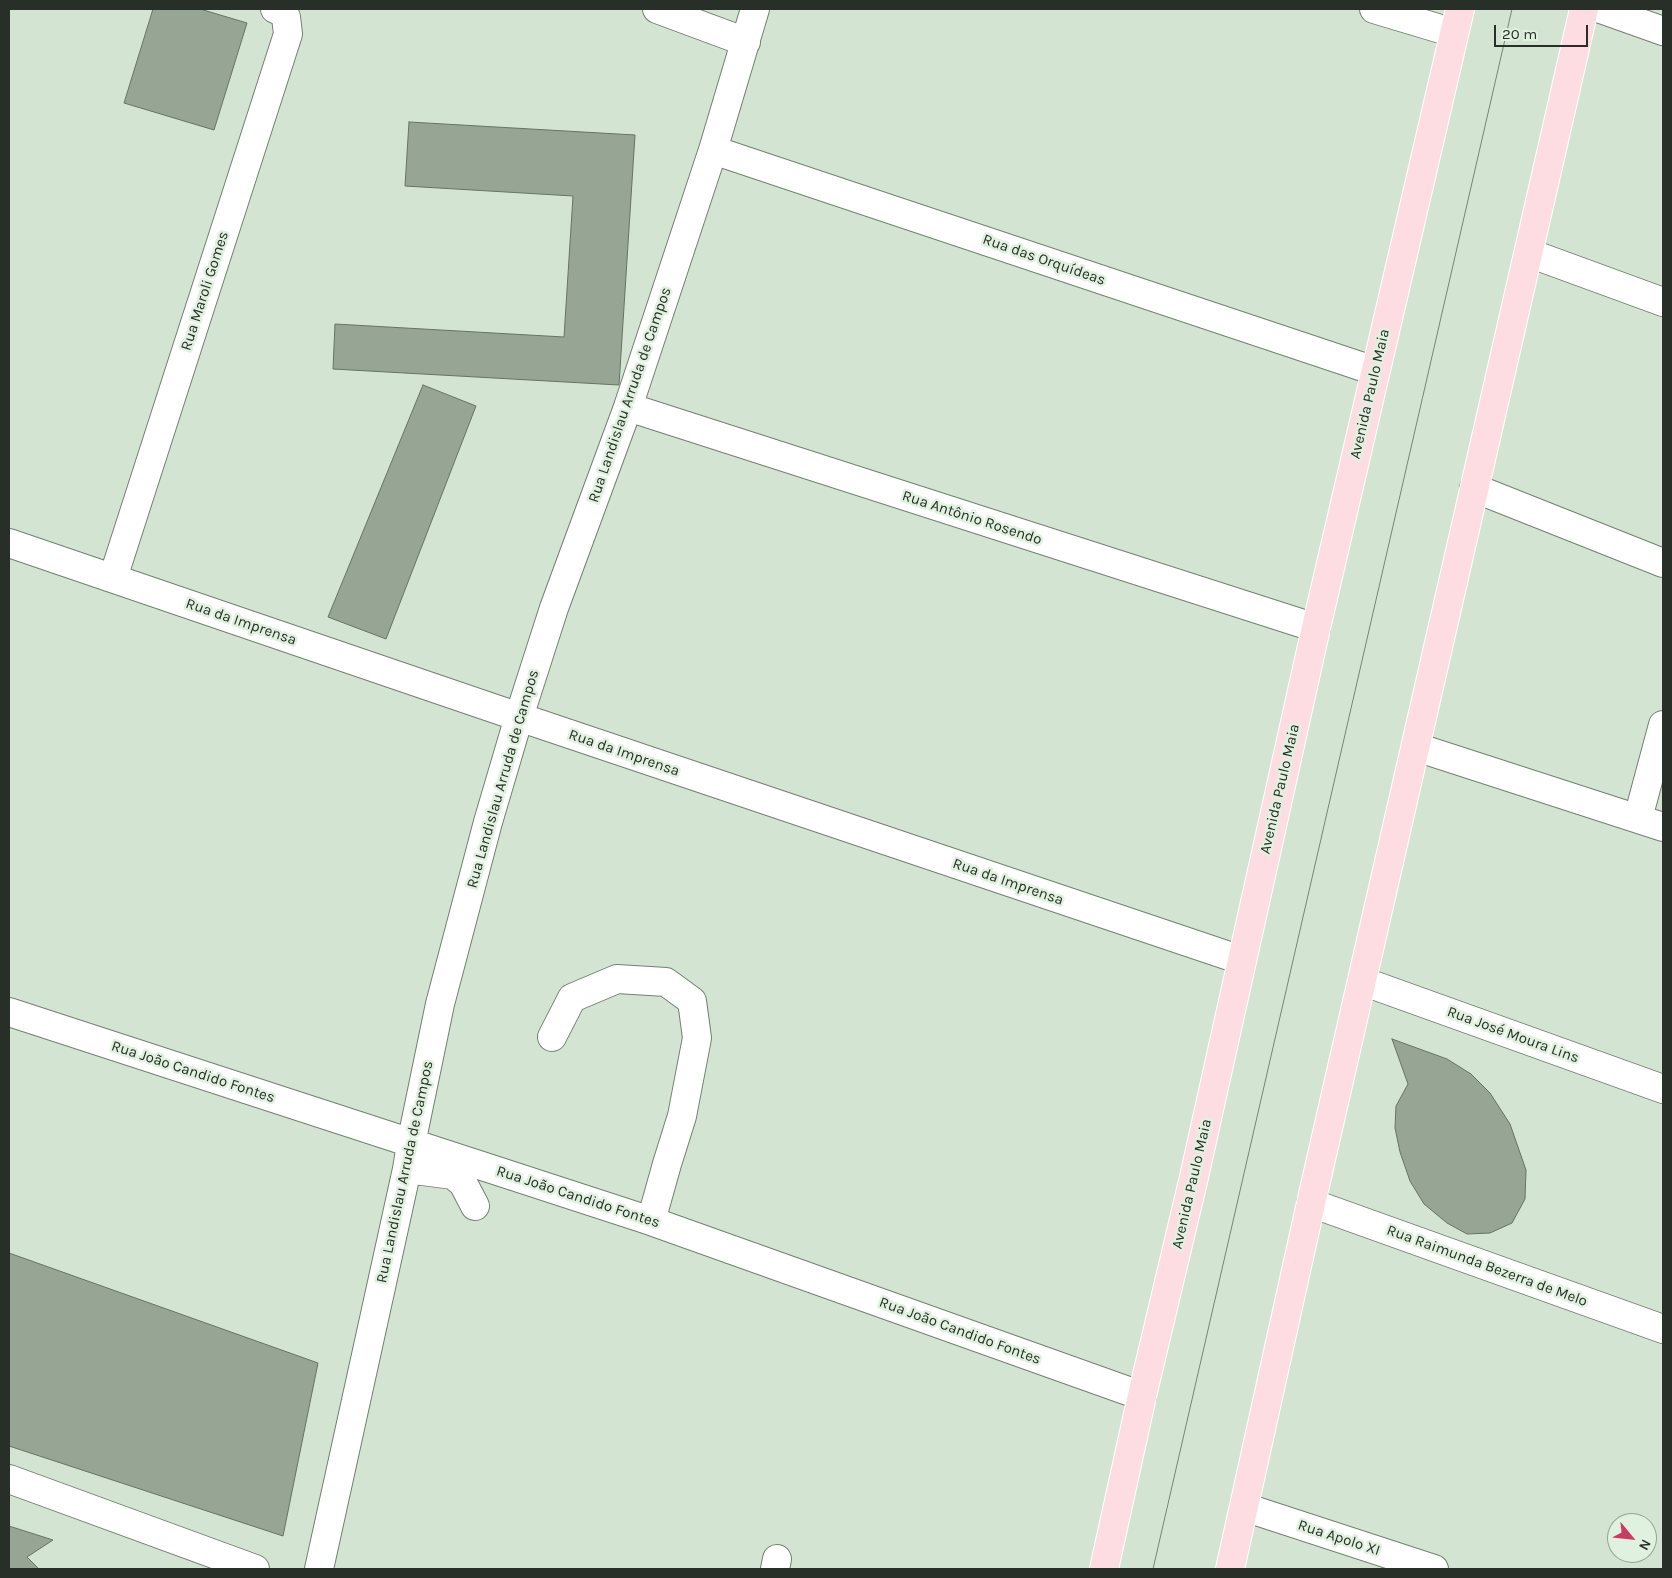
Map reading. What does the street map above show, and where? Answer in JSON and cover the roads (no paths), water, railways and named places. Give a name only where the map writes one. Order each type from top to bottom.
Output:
[{"type":"main road","points":[[1230,1569],[1311,1203],[1584,9]]},
{"type":"main road","name":"Avenida Paulo Maia","points":[[1104,1569],[1142,1396],[1194,1177],[1374,371],[1457,21]]},
{"type":"street","name":"Rua Maroli Gomes","points":[[113,578],[288,34],[286,17],[282,12],[275,9]]},
{"type":"street","points":[[657,9],[746,42]]},
{"type":"street","name":"Rua Landislau Arruda de Campos","points":[[319,1569],[409,1156],[440,1004],[488,822],[554,608],[628,407],[714,150],[755,9]]},
{"type":"street","points":[[1374,9],[1457,21]]},
{"type":"street","points":[[1601,9],[1663,31]]},
{"type":"street","name":"Rua das Orquídeas","points":[[714,150],[1374,371]]},
{"type":"street","points":[[1529,253],[1663,302]]},
{"type":"street","name":"Rua Antônio Rosendo","points":[[628,407],[1316,628]]},
{"type":"street","points":[[1474,488],[1663,563]]},
{"type":"street","name":"Rua da Imprensa","points":[[9,542],[519,717],[1241,960]]},
{"type":"street","points":[[1638,818],[1663,725]]},
{"type":"street","points":[[1416,747],[1663,827]]},
{"type":"street","points":[[552,1037],[572,998],[617,979],[666,982],[692,1001],[697,1038],[682,1116],[651,1220]]},
{"type":"street","name":"Rua José Moura Lins","points":[[1362,981],[1663,1089]]},
{"type":"street","name":"Rua João Candido Fontes","points":[[9,1012],[409,1156],[651,1220],[1142,1396]]},
{"type":"street","points":[[409,1156],[453,1175],[463,1183],[475,1206]]},
{"type":"street","name":"Rua Raimunda Bezerra de Melo","points":[[1311,1203],[1663,1329]]},
{"type":"street","points":[[9,1480],[255,1569]]},
{"type":"street","name":"Rua Apolo XI","points":[[1244,1507],[1434,1569]]},
{"type":"tram line","points":[[1153,1569],[1512,9]]}]
